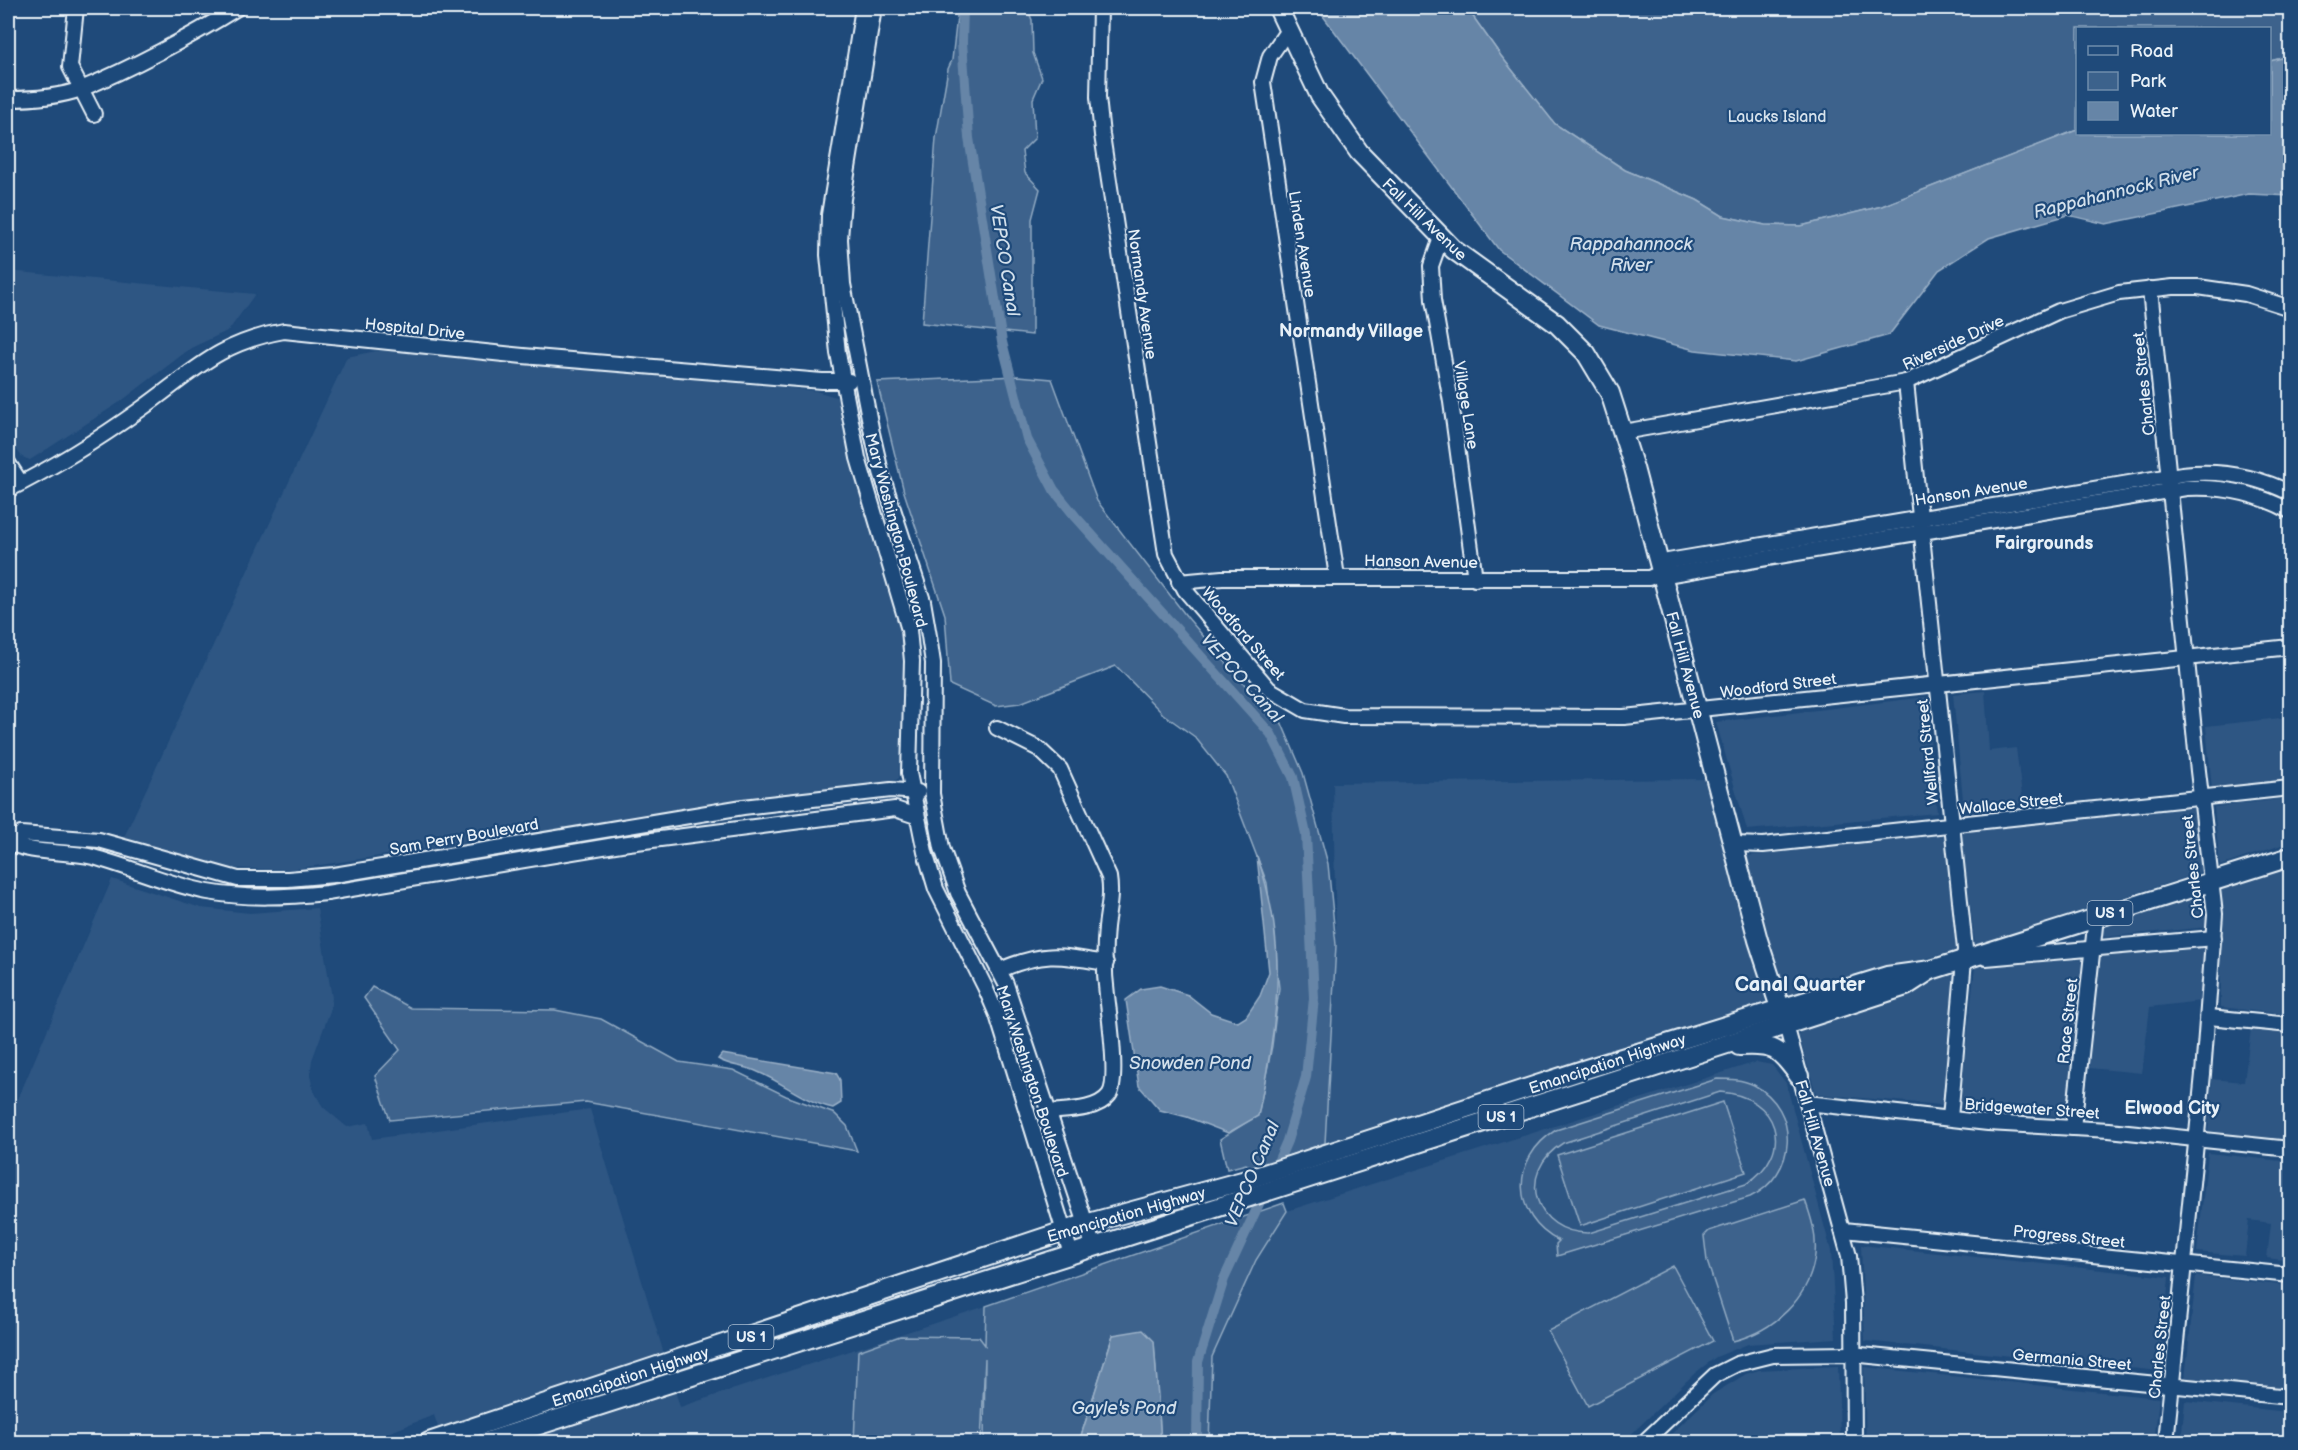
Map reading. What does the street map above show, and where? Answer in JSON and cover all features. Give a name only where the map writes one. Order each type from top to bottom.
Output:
[{"type":"main road","name":"Fall Hill Avenue","points":[[1278,8],[1320,96],[1337,123],[1390,187],[1441,238],[1570,336],[1597,369],[1610,393],[1662,572],[1735,844],[1758,940],[1783,1018]]},
{"type":"main road","name":"Emancipation Highway","points":[[486,1443],[1071,1254],[1306,1181],[1716,1047],[1894,974],[1931,970],[1965,960],[2290,857]]},
{"type":"main road","name":"Emancipation Highway","points":[[432,1442],[1085,1224],[1310,1160],[1586,1069],[1783,1018]]},
{"type":"main road","points":[[1716,1047],[1758,1045],[1772,1047],[1784,1055],[1799,1076]]},
{"type":"street","points":[[76,8],[70,67],[79,90],[94,114]]},
{"type":"street","points":[[8,99],[57,95],[79,90],[237,8]]},
{"type":"street","name":"Mary Washington Boulevard","points":[[863,8],[828,226],[831,297],[842,381],[858,458],[909,630],[912,661],[909,726],[910,792],[936,889],[997,1015],[1071,1254]]},
{"type":"street","name":"Mary Washington Boulevard","points":[[874,8],[843,199],[840,239],[843,284],[881,472],[915,573],[929,636],[933,663],[932,794],[942,848],[958,893],[1000,970],[1020,1022],[1094,1248]]},
{"type":"street","name":"Normandy Avenue","points":[[1100,8],[1098,98],[1102,135],[1166,554],[1179,582]]},
{"type":"street","name":"Linden Avenue","points":[[1288,30],[1270,57],[1263,82],[1337,577]]},
{"type":"street","name":"Village Lane","points":[[1441,238],[1431,266],[1432,300],[1454,424],[1475,579]]},
{"type":"street","name":"Riverside Drive","points":[[1623,432],[1906,382],[2059,311],[2119,293],[2181,286],[2222,289],[2290,308]]},
{"type":"street","name":"Charles Street","points":[[2150,288],[2202,799],[2213,880],[2214,938],[2209,1017],[2166,1443]]},
{"type":"street","name":"Hospital Drive","points":[[8,490],[107,432],[216,353],[254,337],[284,331],[535,357],[842,381],[863,379]]},
{"type":"street","name":"Wellford Street","points":[[1906,382],[1965,960],[1950,1118]]},
{"type":"street","points":[[8,464],[21,483]]},
{"type":"street","name":"Hanson Avenue","points":[[1662,572],[1668,561],[1919,516],[2168,476],[2201,472],[2233,474],[2259,480],[2290,493]]},
{"type":"street","name":"Hanson Avenue","points":[[1179,582],[1222,578],[1337,577],[1649,578],[1662,572],[1672,574],[2170,490],[2207,488],[2240,491],[2263,498],[2290,511]]},
{"type":"street","name":"Woodford Street","points":[[1179,582],[1269,689],[1291,704],[1317,713],[1361,717],[1624,717],[2290,647]]},
{"type":"street","points":[[997,728],[1039,749],[1053,759],[1071,787],[1109,877],[1111,903],[1106,924],[1106,963],[1112,1040],[1111,1090],[1103,1100],[1077,1109],[1048,1112]]},
{"type":"street","name":"Wallace Street","points":[[1735,844],[1763,845],[2290,788]]},
{"type":"street","name":"Sam Perry Boulevard","points":[[916,816],[894,809],[747,826],[327,893],[254,898],[206,892],[92,857],[21,849],[8,842],[21,834],[99,840],[230,877],[288,879],[334,875],[743,807],[891,790],[932,794]]},
{"type":"street","name":"Race Street","points":[[2073,1128],[2096,917]]},
{"type":"street","points":[[1965,960],[2214,938]]},
{"type":"street","points":[[1000,970],[1032,957],[1055,954],[1106,963]]},
{"type":"street","points":[[2209,1017],[2290,1025]]},
{"type":"street","name":"Fall Hill Avenue","points":[[1783,1018],[1844,1230],[1851,1281],[1854,1443]]},
{"type":"street","name":"Bridgewater Street","points":[[1807,1103],[2290,1149]]},
{"type":"street","name":"Progress Street","points":[[1844,1230],[2290,1275]]},
{"type":"street","name":"Germania Street","points":[[1644,1443],[1704,1383],[1737,1364],[1773,1355],[1851,1354],[2290,1397]]},
{"type":"shaded area","points":[[8,271],[255,294],[229,330],[191,348],[120,402],[30,460],[22,457],[8,437]]},
{"type":"shaded area","points":[[408,350],[816,391],[836,397],[843,407],[897,597],[907,655],[899,778],[892,783],[729,803],[287,870],[225,868],[183,858],[124,837],[347,357],[376,351]]},
{"type":"shaded area","points":[[1985,691],[1989,751],[2016,748],[2023,804],[1964,810],[1953,694]]},
{"type":"shaded area","points":[[1926,697],[1937,813],[1747,830],[1716,722]]},
{"type":"shaded area","points":[[2290,717],[2290,781],[2212,789],[2206,726]]},
{"type":"shaded area","points":[[1704,779],[1767,1006],[1325,1143],[1336,945],[1333,783]]},
{"type":"shaded area","points":[[2290,798],[2290,842],[2220,866],[2214,807]]},
{"type":"shaded area","points":[[2194,808],[2202,872],[1975,945],[1961,831]]},
{"type":"shaded area","points":[[1944,833],[1957,950],[1794,997],[1788,996],[1783,990],[1746,856]]},
{"type":"shaded area","points":[[2290,865],[2290,1015],[2221,1007],[2221,887]]},
{"type":"shaded area","points":[[112,879],[201,908],[250,913],[317,908],[332,998],[330,1011],[312,1060],[310,1075],[313,1090],[323,1107],[347,1127],[368,1123],[372,1139],[590,1109],[680,1407],[986,1306],[984,1442],[443,1442],[434,1415],[365,1442],[8,1442],[8,1122]]},
{"type":"shaded area","points":[[2204,893],[2208,927],[2105,937],[2101,934],[2103,927]]},
{"type":"shaded area","points":[[2206,948],[2201,1001],[2150,1007],[2142,1073],[2089,1068],[2099,957]]},
{"type":"shaded area","points":[[2082,959],[2066,1117],[1959,1108],[1975,967]]},
{"type":"shaded area","points":[[1950,974],[1954,978],[1942,1105],[1816,1094],[1799,1036],[1802,1028]]},
{"type":"shaded area","points":[[2251,1029],[2290,1033],[2290,1140],[2208,1131],[2212,1079],[2244,1082]]},
{"type":"shaded area","points":[[1756,1062],[1772,1065],[1786,1083],[1831,1251],[1836,1338],[1748,1344],[1716,1357],[1695,1373],[1623,1442],[1209,1442],[1212,1357],[1256,1260],[1287,1211]]},
{"type":"shaded area","points":[[2208,1153],[2290,1162],[2290,1261],[2267,1258],[2271,1223],[2249,1220],[2245,1256],[2197,1252]]},
{"type":"shaded area","points":[[1861,1245],[2169,1277],[2160,1371],[1865,1341]]},
{"type":"shaded area","points":[[2196,1276],[2290,1286],[2290,1390],[2185,1379]]},
{"type":"shaded area","points":[[1838,1366],[1840,1442],[1663,1442],[1713,1394],[1746,1374],[1759,1370]]},
{"type":"shaded area","points":[[1864,1367],[2159,1398],[2154,1442],[1866,1442]]},
{"type":"shaded area","points":[[2185,1401],[2288,1412],[2285,1442],[2181,1442]]},
{"type":"green space","points":[[958,8],[1027,8],[1032,20],[1033,53],[1042,78],[1033,99],[1035,138],[1022,151],[1025,173],[1040,189],[1032,219],[1032,335],[922,323],[936,138],[948,69],[952,60]]},
{"type":"green space","name":"Laucks Island","points":[[1467,8],[2286,8],[2290,16],[2290,56],[2271,61],[2271,27],[2076,27],[2076,130],[1882,206],[1801,226],[1765,225],[1723,216],[1697,200],[1625,170],[1555,124],[1501,56]]},
{"type":"green space","points":[[1018,376],[1052,379],[1097,501],[1187,617],[1245,685],[1277,712],[1303,773],[1328,864],[1336,945],[1325,1143],[1254,1168],[1246,1164],[1227,1169],[1220,1139],[1258,1115],[1272,1046],[1279,988],[1267,883],[1226,776],[1195,737],[1163,714],[1116,666],[1020,703],[996,706],[950,685],[945,615],[904,492],[877,382]]},
{"type":"green space","points":[[372,987],[411,1008],[555,1010],[601,1019],[679,1062],[733,1070],[786,1096],[835,1114],[847,1126],[857,1151],[586,1102],[390,1120],[375,1076],[400,1050],[364,998]]},
{"type":"green space","points":[[1717,1079],[1731,1079],[1754,1085],[1769,1096],[1780,1110],[1786,1126],[1787,1142],[1784,1158],[1777,1174],[1766,1187],[1750,1197],[1557,1256],[1556,1244],[1559,1241],[1543,1230],[1532,1217],[1525,1203],[1522,1187],[1524,1171],[1530,1156],[1541,1142],[1556,1130]],"holes":[[[1720,1092],[1740,1096],[1756,1104],[1767,1114],[1774,1128],[1775,1142],[1771,1157],[1762,1171],[1746,1184],[1589,1233],[1570,1231],[1555,1223],[1544,1213],[1537,1199],[1536,1184],[1539,1169],[1548,1155],[1563,1143]]]},
{"type":"green space","points":[[1723,1102],[1746,1172],[1580,1226],[1557,1155]]},
{"type":"green space","points":[[1805,1200],[1815,1240],[1812,1271],[1806,1285],[1788,1310],[1776,1321],[1733,1341],[1707,1261],[1704,1236],[1709,1231]]},
{"type":"green space","points":[[1284,1203],[1287,1211],[1256,1260],[1212,1357],[1209,1442],[1161,1442],[1154,1342],[1113,1335],[1079,1442],[984,1442],[985,1358],[981,1442],[854,1442],[858,1351],[900,1336],[979,1337],[985,1345],[986,1306]]},
{"type":"green space","points":[[1673,1266],[1713,1341],[1588,1406],[1548,1331]]},
{"type":"water","name":"Rappahannock River","points":[[1317,8],[1467,8],[1501,56],[1555,124],[1625,170],[1697,200],[1723,216],[1765,225],[1801,226],[1882,206],[2076,130],[2076,135],[2271,135],[2271,61],[2290,56],[2290,196],[2249,194],[2106,224],[2068,215],[1989,238],[1939,270],[1889,335],[1796,361],[1695,350],[1599,325],[1499,250]]},
{"type":"water","name":"Snowden Pond","points":[[1257,856],[1274,923],[1277,955],[1275,1017],[1258,1116],[1228,1133],[1187,1117],[1160,1110],[1139,1086],[1126,1000],[1141,989],[1160,986],[1188,995],[1211,1013],[1238,1022],[1246,1017],[1260,996],[1269,972]]},
{"type":"water","points":[[722,1054],[836,1073],[840,1080],[841,1103],[833,1108],[803,1097],[767,1076],[718,1059]]},
{"type":"water","name":"Gayle's Pond","points":[[1143,1330],[1154,1341],[1161,1442],[1079,1442],[1113,1335]]},
{"type":"waterway","name":"VEPCO Canal","points":[[963,8],[962,42],[969,138],[1002,342],[1027,439],[1054,490],[1271,734],[1293,777],[1306,834],[1314,998],[1306,1077],[1287,1141],[1274,1171]]},
{"type":"waterway","name":"VEPCO Canal","points":[[1197,1442],[1198,1362],[1224,1279],[1265,1191]]},
{"type":"district","name":"Normandy Village","points":[[1351,331]]},
{"type":"district","name":"Fairgrounds","points":[[2044,543]]},
{"type":"district","name":"Canal Quarter","points":[[1800,984]]},
{"type":"district","name":"Elwood City","points":[[2172,1108]]}]
